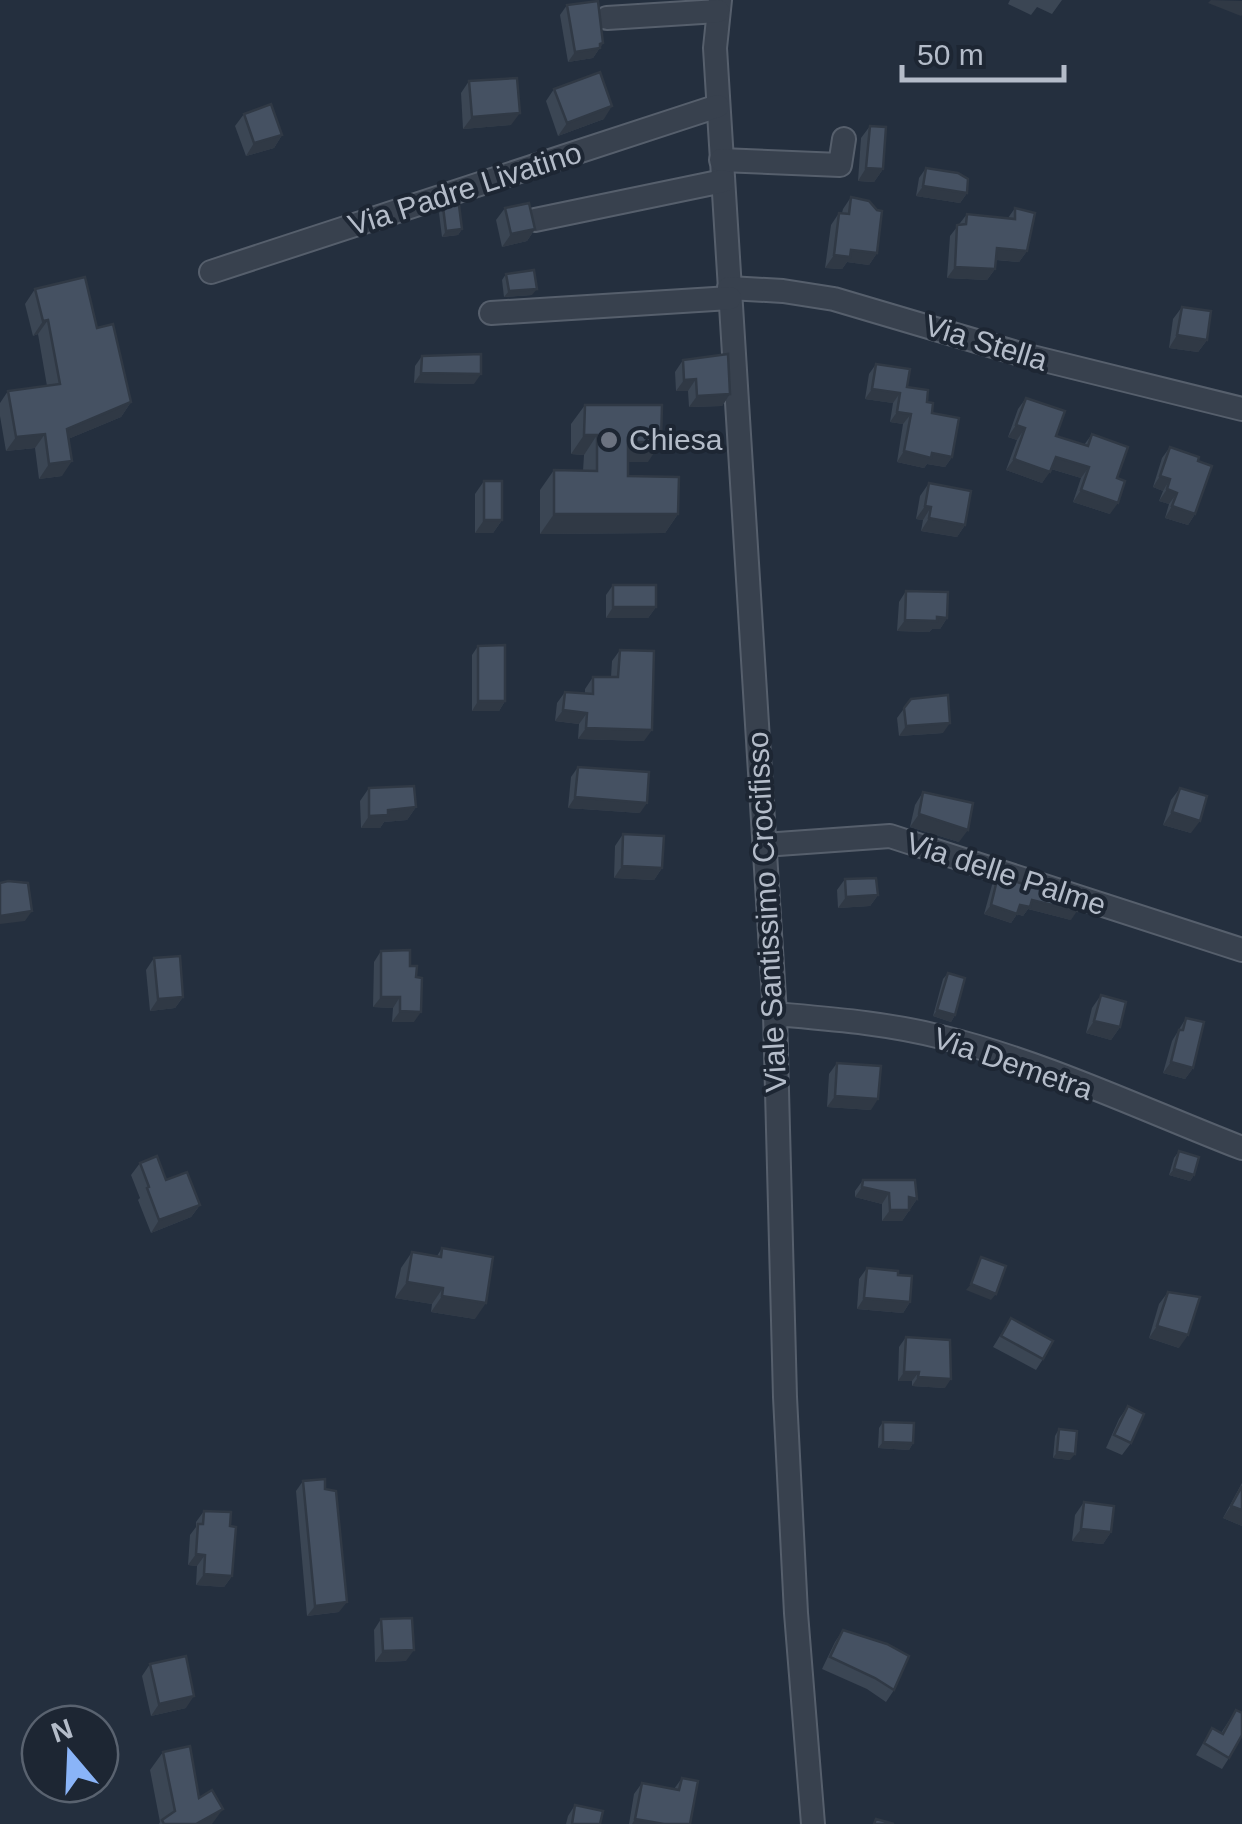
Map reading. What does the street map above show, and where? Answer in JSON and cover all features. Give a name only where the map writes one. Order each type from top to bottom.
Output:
[{"type":"street","points":[[607,18],[719,6]]},
{"type":"street","name":"Viale Santissimo Crocifisso","points":[[719,6],[714,48],[775,1014],[785,1397],[796,1613],[813,1824]]},
{"type":"street","name":"Via Padre Livatino","points":[[211,272],[718,106]]},
{"type":"street","points":[[534,220],[722,170],[840,165],[844,139]]},
{"type":"street","name":"Via Stella","points":[[491,313],[783,291],[834,299],[1020,354],[1242,409]]},
{"type":"street","name":"Via delle Palme","points":[[764,845],[890,836],[1242,950]]},
{"type":"street","name":"Via Demetra","points":[[775,1014],[874,1024],[946,1038],[1040,1069],[1242,1148]]},
{"type":"building","points":[[598,1],[603,43],[600,48],[575,52],[567,5]]},
{"type":"building","points":[[600,72],[612,106],[567,123],[554,89]]},
{"type":"building","points":[[517,78],[520,113],[472,117],[469,81]]},
{"type":"building","points":[[271,104],[282,135],[254,143],[244,114]]},
{"type":"building","points":[[870,126],[886,127],[883,169],[866,168]]},
{"type":"building","points":[[926,168],[958,173],[968,179],[967,193],[923,186]]},
{"type":"building","points":[[851,197],[869,201],[882,211],[877,253],[851,250],[850,257],[834,255],[839,213],[849,214]]},
{"type":"building","points":[[529,203],[535,229],[511,234],[505,208]]},
{"type":"building","points":[[459,205],[462,229],[446,231],[443,207]]},
{"type":"building","points":[[1015,208],[1035,213],[1027,251],[997,248],[995,269],[955,267],[957,225],[966,224],[967,214],[1015,219]]},
{"type":"building","points":[[534,270],[537,289],[509,291],[506,274]]},
{"type":"building","points":[[85,277],[97,328],[113,324],[131,402],[67,429],[72,461],[49,464],[45,434],[16,437],[8,391],[60,384],[48,320],[43,321],[35,289]]},
{"type":"building","points":[[1182,307],[1211,311],[1207,340],[1177,335]]},
{"type":"building","points":[[481,354],[481,374],[421,373],[422,356]]},
{"type":"building","points":[[728,354],[730,394],[697,396],[696,379],[684,380],[683,360]]},
{"type":"building","points":[[876,364],[910,369],[907,387],[928,390],[927,402],[933,403],[932,413],[959,418],[952,457],[932,453],[931,458],[904,451],[911,414],[897,412],[900,393],[872,389]]},
{"type":"building","points":[[1026,398],[1065,411],[1056,436],[1088,446],[1092,434],[1128,447],[1117,478],[1125,481],[1118,503],[1081,490],[1089,467],[1056,457],[1050,472],[1014,459],[1025,428],[1016,425]]},
{"type":"building","points":[[585,405],[662,405],[661,442],[628,442],[628,476],[679,477],[678,514],[554,514],[554,470],[597,471],[597,435],[584,435]]},
{"type":"building","points":[[1170,447],[1212,466],[1195,514],[1172,506],[1177,493],[1167,489],[1170,479],[1160,476]]},
{"type":"building","points":[[484,481],[502,481],[502,520],[484,520]]},
{"type":"building","points":[[929,483],[971,491],[965,525],[929,518],[931,507],[925,506]]},
{"type":"building","points":[[613,585],[656,585],[656,607],[613,607]]},
{"type":"building","points":[[906,591],[948,592],[947,618],[905,620]]},
{"type":"building","points":[[505,645],[505,701],[478,701],[478,646]]},
{"type":"building","points":[[620,650],[654,651],[652,730],[586,728],[587,713],[563,710],[565,692],[593,694],[593,677],[618,677]]},
{"type":"building","points":[[948,695],[950,723],[906,726],[904,708],[911,699]]},
{"type":"building","points":[[578,767],[649,772],[647,803],[575,797]]},
{"type":"building","points":[[414,786],[416,807],[369,816],[369,788]]},
{"type":"building","points":[[1180,788],[1207,796],[1200,821],[1172,812]]},
{"type":"building","points":[[923,792],[973,803],[968,830],[919,814]]},
{"type":"building","points":[[623,834],[664,836],[662,868],[622,866]]},
{"type":"building","points":[[998,876],[1080,902],[1077,911],[1032,900],[1030,907],[1020,905],[1017,914],[991,905]]},
{"type":"building","points":[[876,878],[878,895],[846,897],[845,879]]},
{"type":"building","points":[[0,883],[28,883],[32,911],[0,916]]},
{"type":"building","points":[[410,950],[410,966],[417,966],[416,977],[422,978],[421,1012],[400,1011],[400,997],[381,997],[381,951]]},
{"type":"building","points":[[180,956],[183,997],[158,999],[154,958]]},
{"type":"building","points":[[948,973],[965,978],[955,1015],[937,1010]]},
{"type":"building","points":[[1101,995],[1126,1002],[1120,1027],[1094,1021]]},
{"type":"building","points":[[1186,1018],[1204,1022],[1193,1068],[1171,1062]]},
{"type":"building","points":[[837,1063],[881,1066],[878,1099],[835,1096]]},
{"type":"building","points":[[1179,1151],[1199,1157],[1194,1175],[1174,1169]]},
{"type":"building","points":[[157,1156],[166,1180],[187,1172],[200,1205],[159,1220],[140,1163]]},
{"type":"building","points":[[863,1180],[915,1180],[917,1199],[909,1197],[909,1210],[890,1210],[889,1193],[862,1187]]},
{"type":"building","points":[[442,1248],[493,1257],[486,1303],[442,1296],[443,1288],[407,1282],[412,1252],[441,1257]]},
{"type":"building","points":[[981,1257],[1006,1266],[996,1294],[971,1284]]},
{"type":"building","points":[[867,1268],[912,1276],[910,1302],[864,1298]]},
{"type":"building","points":[[1168,1292],[1200,1297],[1188,1335],[1157,1326]]},
{"type":"building","points":[[1011,1318],[1053,1341],[1043,1359],[1001,1336]]},
{"type":"building","points":[[906,1337],[950,1340],[951,1379],[904,1372]]},
{"type":"building","points":[[1128,1406],[1144,1414],[1131,1443],[1114,1435]]},
{"type":"building","points":[[883,1422],[914,1423],[913,1443],[883,1442]]},
{"type":"building","points":[[1059,1429],[1077,1431],[1075,1454],[1057,1452]]},
{"type":"building","points":[[325,1479],[325,1489],[336,1491],[347,1602],[315,1606],[303,1481]]},
{"type":"building","points":[[1242,1486],[1242,1510],[1231,1506]]},
{"type":"building","points":[[1084,1502],[1114,1506],[1111,1532],[1081,1529]]},
{"type":"building","points":[[204,1511],[231,1512],[230,1526],[236,1527],[232,1576],[204,1574],[205,1555],[196,1554],[198,1524],[203,1524]]},
{"type":"building","points":[[412,1618],[414,1650],[383,1651],[381,1619]]},
{"type":"building","points":[[843,1630],[887,1644],[909,1656],[894,1690],[830,1657]]},
{"type":"building","points":[[186,1656],[194,1696],[159,1704],[150,1664]]},
{"type":"building","points":[[1236,1710],[1242,1713],[1242,1735],[1229,1758],[1204,1743],[1212,1728],[1223,1734]]},
{"type":"building","points":[[190,1746],[199,1798],[212,1790],[223,1809],[196,1824],[164,1824],[162,1820],[175,1811],[163,1752]]},
{"type":"building","points":[[682,1778],[698,1781],[690,1824],[635,1819],[642,1783],[679,1790]]},
{"type":"building","points":[[575,1805],[603,1811],[600,1824],[572,1824]]},
{"type":"place","name":"Chiesa","points":[[609,440]]}]
